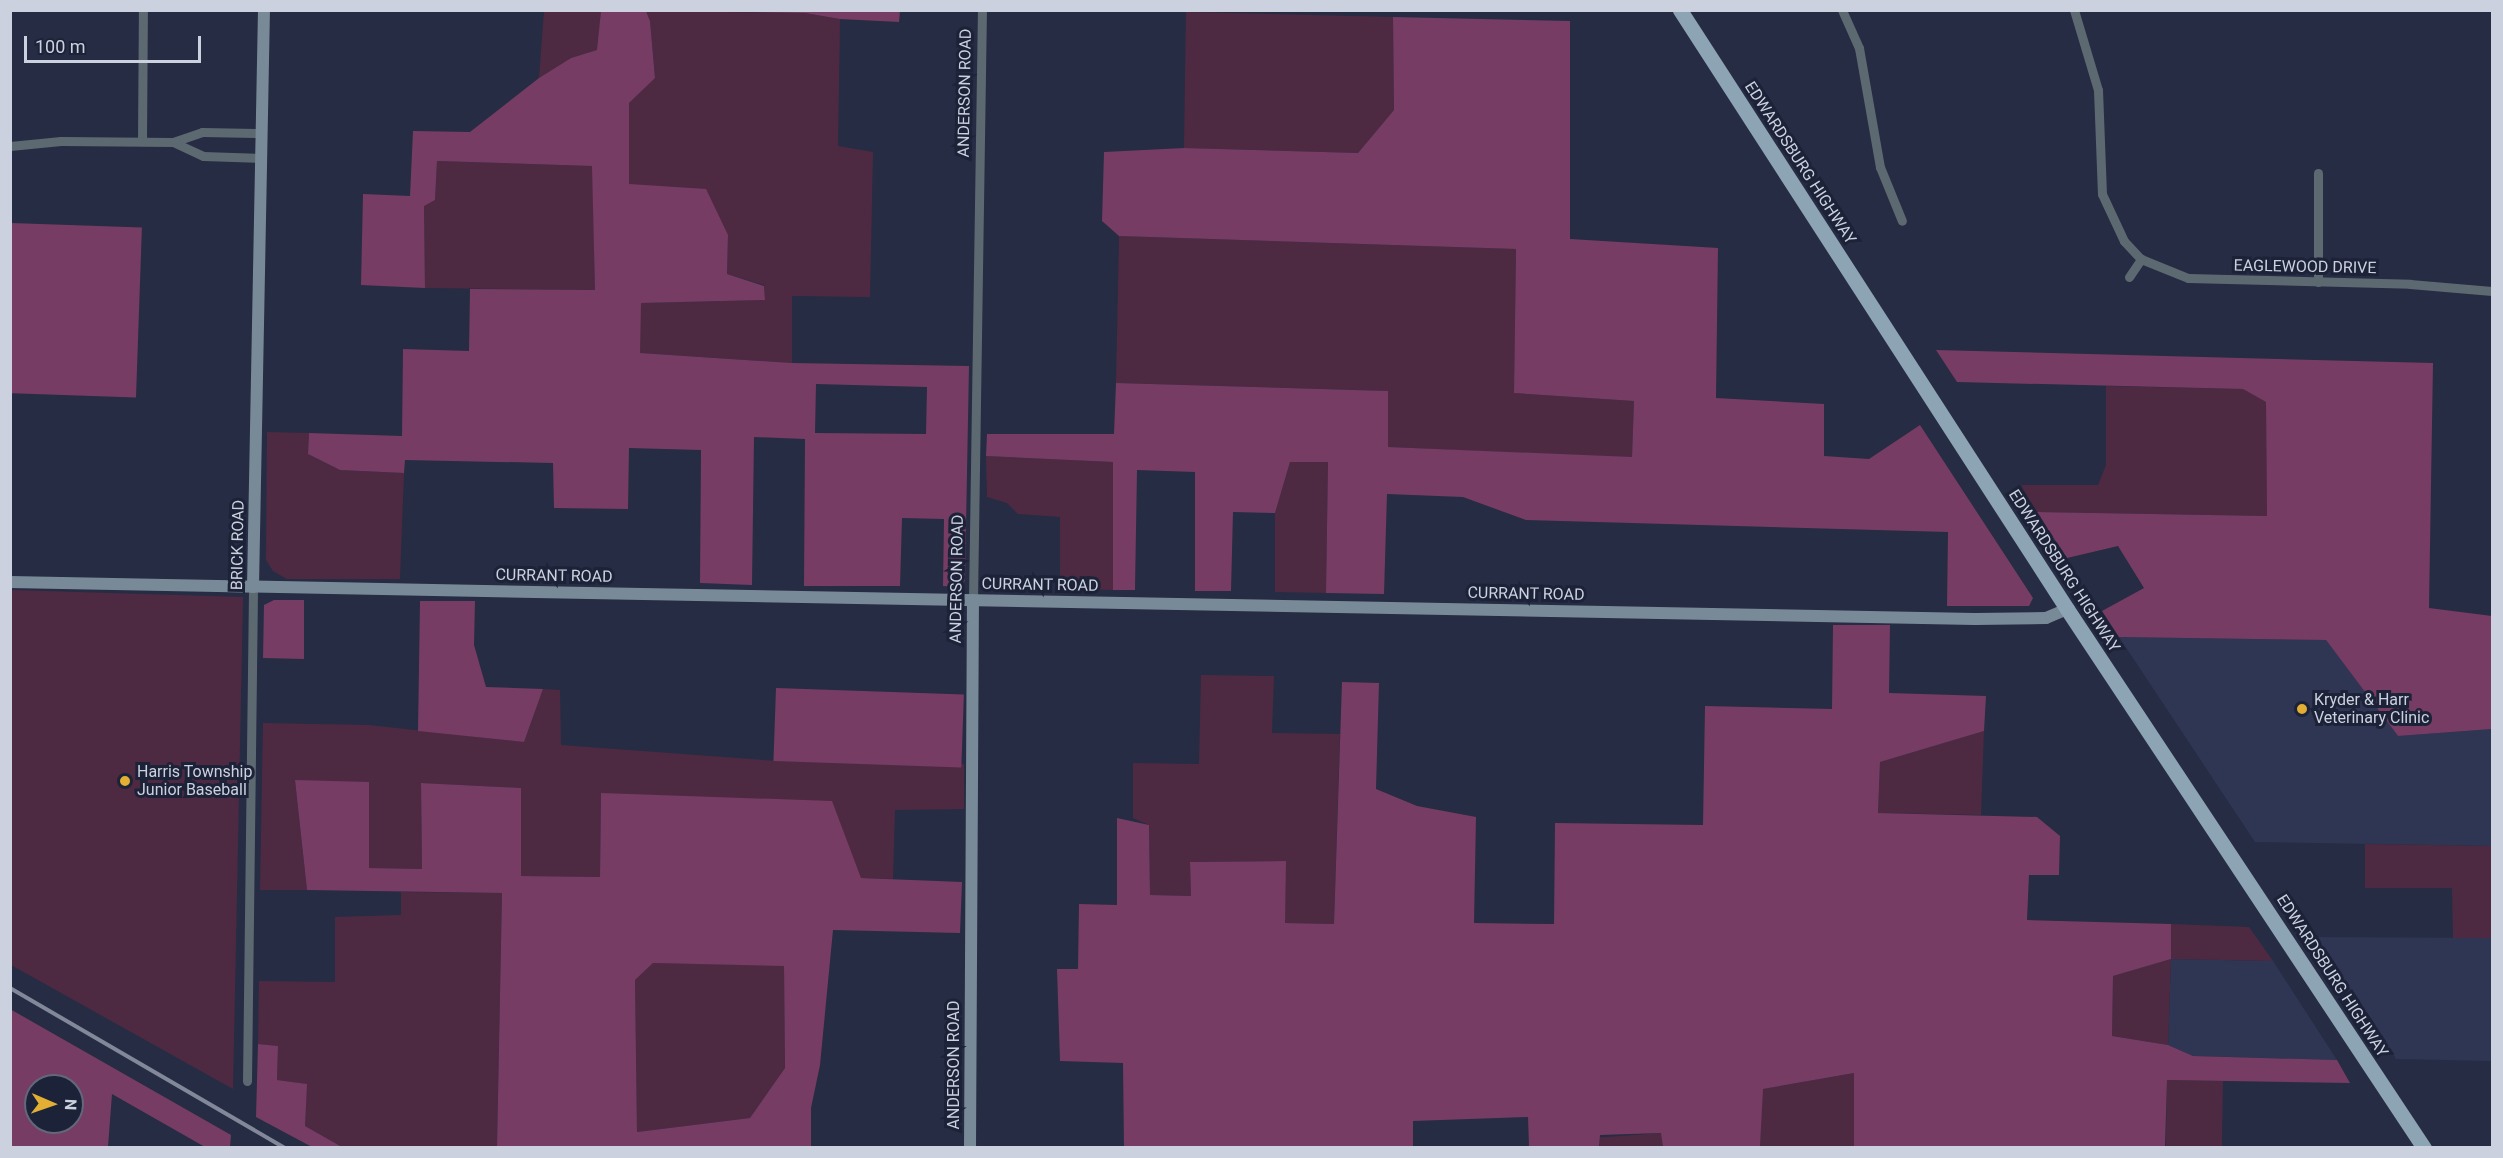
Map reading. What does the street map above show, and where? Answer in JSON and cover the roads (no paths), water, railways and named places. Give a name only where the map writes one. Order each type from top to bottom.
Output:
[{"type":"main road","name":"EDWARDSBURG HIGHWAY","points":[[1680,10],[2067,609],[2424,1148]]},
{"type":"street","points":[[142,141],[143,10]]},
{"type":"street","name":"BRICK ROAD","points":[[247,1081],[264,10]]},
{"type":"street","name":"ANDERSON ROAD","points":[[970,1148],[973,600],[982,10]]},
{"type":"street","points":[[1842,10],[1861,58],[1880,167],[1902,221]]},
{"type":"street","points":[[2074,10],[2098,90],[2102,194],[2124,241],[2141,259],[2129,277]]},
{"type":"street","points":[[10,146],[61,141],[173,142],[202,132],[262,133]]},
{"type":"street","points":[[173,142],[203,156],[261,158]]},
{"type":"street","points":[[2318,173],[2318,282]]},
{"type":"street","name":"EAGLEWOOD DRIVE","points":[[2141,259],[2188,278],[2493,291]]},
{"type":"street","name":"CURRANT ROAD","points":[[10,582],[1975,619],[2046,618],[2067,609]]},
{"type":"railway","points":[[10,988],[285,1148]]},
{"type":"place","name":"Kryder & Harr Veterinary Clinic","points":[[2302,709]]},
{"type":"place","name":"Harris Township Junior Baseball","points":[[125,781]]}]
